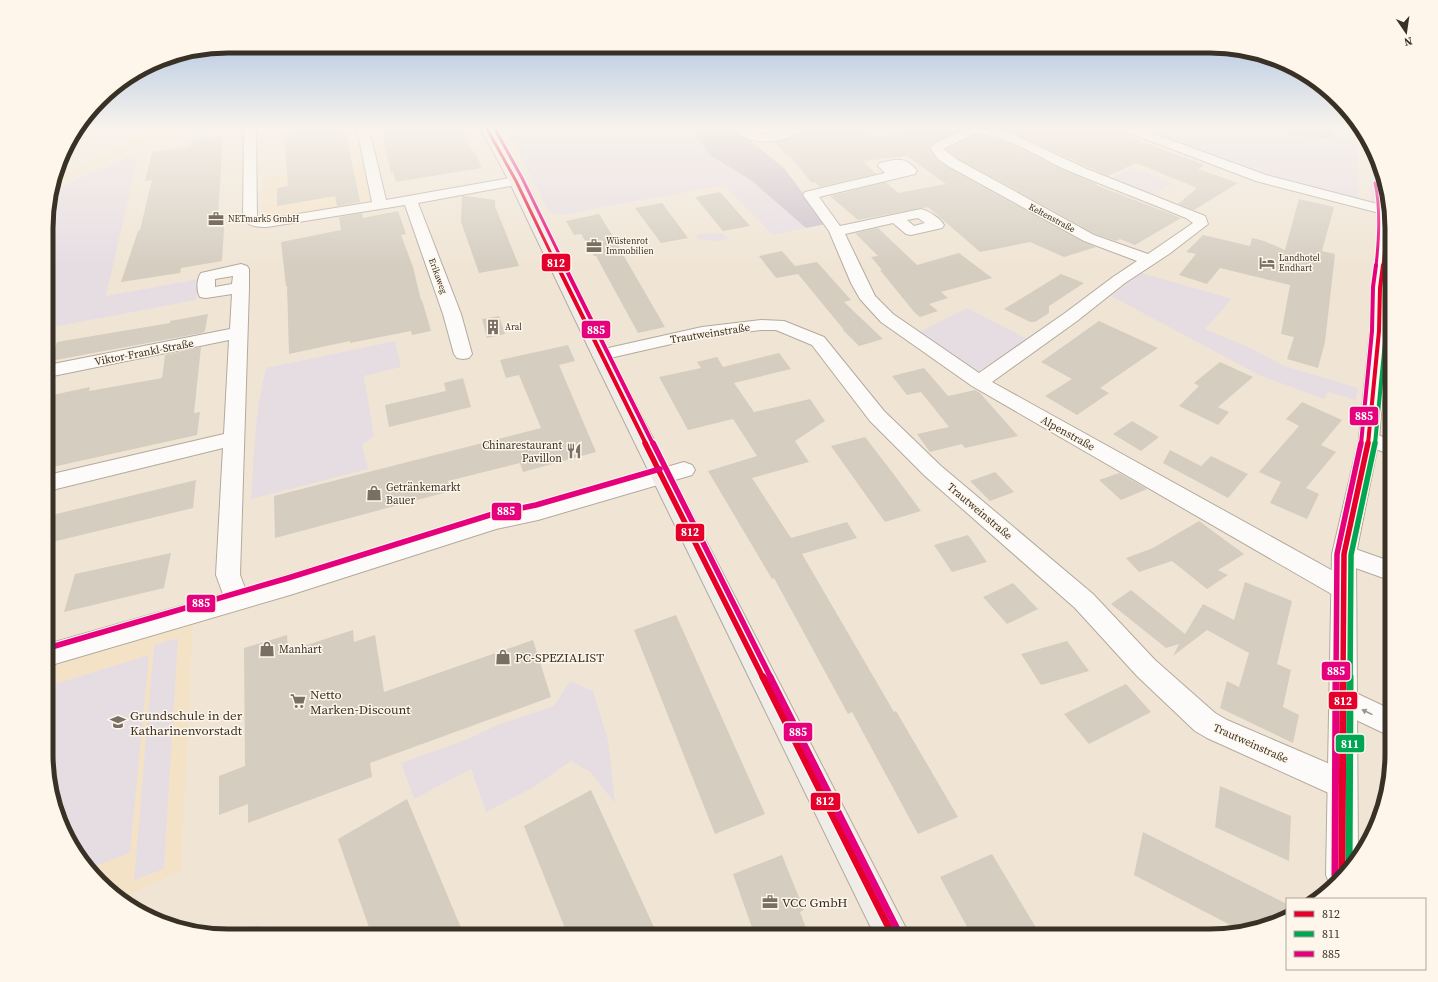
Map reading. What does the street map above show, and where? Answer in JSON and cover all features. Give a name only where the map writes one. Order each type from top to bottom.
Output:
[{"type":"main road","points":[[513,175],[601,355],[673,473],[890,929]]},
{"type":"street","points":[[250,175],[250,218],[255,222],[267,223],[516,181]]},
{"type":"street","points":[[373,175],[380,205]]},
{"type":"street","name":"Alpenstraße","points":[[896,175],[810,194],[836,231],[859,283],[868,299],[887,318],[979,382],[1344,589]]},
{"type":"street","name":"Keltenstraße","points":[[974,175],[1089,238],[1149,260]]},
{"type":"street","name":"Keltenstraße","points":[[979,382],[1071,317],[1119,280],[1201,224],[1200,219],[1089,175]]},
{"type":"street","points":[[1253,175],[1384,210]]},
{"type":"street","name":"Erikaweg","points":[[410,200],[449,306],[463,354]]},
{"type":"street","points":[[836,231],[896,218]]},
{"type":"street","points":[[237,600],[228,575],[241,288]]},
{"type":"street","points":[[1342,869],[1344,554],[1380,443],[1379,331],[1385,296]]},
{"type":"street","name":"Trautweinstraße","points":[[601,355],[702,332],[761,325],[778,325],[818,341],[877,416],[910,449],[933,471],[1084,601],[1146,668],[1205,722],[1217,729],[1342,784]]},
{"type":"street","name":"Viktor-Frankl-Straße","points":[[53,370],[240,332]]},
{"type":"street","points":[[53,482],[233,439]]},
{"type":"street","points":[[53,654],[237,600],[495,521],[538,512],[673,473]]},
{"type":"street","points":[[1344,554],[1385,569]]},
{"type":"street","points":[[1343,700],[1385,721]]},
{"type":"shaded area","points":[[63,175],[76,175],[59,183],[61,176]]},
{"type":"shaded area","points":[[88,175],[133,175],[106,296],[199,279],[196,300],[53,327],[53,217],[57,189]]},
{"type":"shaded area","points":[[284,175],[365,175],[371,203],[262,220],[263,178]]},
{"type":"shaded area","points":[[530,175],[742,175],[752,181],[806,228],[773,235],[724,185],[560,215],[549,212]]},
{"type":"shaded area","points":[[742,175],[789,175],[826,224],[806,228],[752,181]]},
{"type":"shaded area","points":[[1118,175],[1150,175],[1172,183],[1152,195],[1110,179]]},
{"type":"shaded area","points":[[1266,175],[1358,175],[1359,202]]},
{"type":"shaded area","points":[[1370,175],[1376,175],[1377,201],[1371,202]]},
{"type":"shaded area","points":[[722,233],[728,239],[715,241],[697,239],[697,235]]},
{"type":"shaded area","points":[[1141,273],[1232,299],[1205,329],[1251,348],[1284,366],[1358,388],[1356,400],[1328,392],[1324,399],[1261,376],[1111,296]]},
{"type":"shaded area","points":[[967,308],[1029,340],[975,373],[915,334]]},
{"type":"shaded area","points":[[395,341],[401,367],[364,376],[374,436],[362,445],[368,469],[251,499],[257,417],[266,368]]},
{"type":"shaded area","name":"Grundschule in der Katharinenvorstadt","points":[[193,625],[181,871],[126,896],[104,878],[76,841],[62,810],[54,777],[53,666]]},
{"type":"shaded area","points":[[178,638],[164,869],[134,880],[154,645]]},
{"type":"shaded area","points":[[149,655],[130,853],[94,866],[76,841],[66,821],[56,788],[53,765],[53,684]]},
{"type":"shaded area","points":[[570,681],[593,691],[608,740],[615,803],[590,772],[571,761],[534,787],[486,812],[471,769],[414,799],[401,763],[468,739],[495,726],[554,706]]},
{"type":"shaded area","points":[[260,925],[261,929],[234,929]]},
{"type":"building","points":[[146,175],[221,175],[218,214],[225,213],[222,261],[181,268],[180,273],[121,282],[138,231],[140,230],[152,180],[145,181]]},
{"type":"building","points":[[287,175],[354,175],[360,202],[337,206],[335,196],[277,206],[277,188],[288,186]]},
{"type":"building","points":[[394,175],[440,175],[396,182]]},
{"type":"building","points":[[805,175],[872,175],[820,187],[815,182],[812,183]]},
{"type":"building","points":[[933,175],[961,175],[1083,242],[1096,247],[1064,257],[1030,242],[980,252],[928,207],[858,220],[830,196],[886,182],[898,193],[946,184]]},
{"type":"building","points":[[988,175],[1075,175],[1097,184],[1096,185],[1181,218],[1135,245],[1120,239],[1116,241],[1095,234]]},
{"type":"building","points":[[1165,175],[1215,175],[1238,183],[1194,210],[1178,204],[1197,188]]},
{"type":"building","points":[[720,192],[750,226],[723,231],[695,197]]},
{"type":"building","points":[[462,196],[495,200],[495,206],[519,266],[479,273],[461,222]]},
{"type":"building","points":[[1299,199],[1334,207],[1322,251],[1335,254],[1325,342],[1318,368],[1287,359],[1294,337],[1281,334],[1290,285],[1220,268],[1207,284],[1179,275],[1196,254],[1186,252],[1203,235],[1250,246],[1252,238],[1264,241],[1285,250]]},
{"type":"building","points":[[662,203],[688,238],[661,243],[635,208]]},
{"type":"building","points":[[398,211],[406,234],[401,235],[413,267],[421,300],[431,331],[412,335],[411,331],[350,343],[350,341],[289,354],[287,286],[281,242],[341,230],[339,217],[362,213],[363,218]]},
{"type":"building","points":[[599,214],[665,327],[638,333],[596,256],[594,256],[581,234],[574,235],[566,221]]},
{"type":"building","points":[[878,228],[917,265],[959,253],[992,278],[941,292],[948,298],[929,304],[938,311],[920,317],[915,313],[871,257],[878,256],[855,233]]},
{"type":"building","points":[[782,251],[795,266],[817,262],[851,300],[844,302],[883,339],[859,346],[843,330],[798,274],[776,278],[759,256]]},
{"type":"building","points":[[1061,274],[1084,283],[1049,306],[1049,313],[1035,322],[1030,322],[1004,309]]},
{"type":"building","points":[[208,314],[205,331],[202,333],[53,360],[53,353],[57,342],[170,323],[170,321]]},
{"type":"building","name":"Aral","points":[[499,316],[505,334],[487,338],[482,319]]},
{"type":"building","points":[[1099,321],[1158,348],[1100,388],[1109,393],[1077,415],[1045,396],[1072,379],[1041,362]]},
{"type":"building","points":[[568,345],[575,361],[559,365],[596,452],[523,472],[520,463],[448,481],[451,491],[275,538],[274,496],[541,428],[519,375],[506,378],[500,360]]},
{"type":"building","points":[[201,347],[194,413],[200,412],[197,435],[53,467],[53,395],[90,387],[89,391],[162,378],[165,355]]},
{"type":"building","points":[[779,353],[791,369],[734,383],[754,412],[810,399],[825,421],[795,441],[809,462],[752,478],[791,538],[847,522],[857,538],[802,554],[894,712],[896,711],[958,817],[918,834],[852,712],[848,714],[774,578],[772,579],[708,471],[757,456],[733,419],[688,430],[659,377],[701,368],[697,362],[717,357],[723,367]]},
{"type":"building","points":[[1220,362],[1253,377],[1218,407],[1229,412],[1218,425],[1179,406],[1199,386],[1194,383]]},
{"type":"building","points":[[924,368],[948,396],[975,390],[980,393],[1018,436],[965,448],[962,444],[930,452],[917,434],[949,427],[921,392],[907,395],[892,376]]},
{"type":"building","points":[[463,378],[471,407],[389,427],[385,405],[446,391],[444,383]]},
{"type":"building","points":[[1302,402],[1342,420],[1321,445],[1336,452],[1306,488],[1319,494],[1307,519],[1270,503],[1281,482],[1259,472],[1299,426],[1286,419]]},
{"type":"building","points":[[1132,421],[1159,437],[1141,451],[1113,434]]},
{"type":"building","points":[[865,437],[921,511],[885,522],[831,446]]},
{"type":"building","points":[[1170,450],[1201,466],[1211,456],[1248,474],[1228,498],[1163,463]]},
{"type":"building","points":[[995,472],[1014,492],[990,501],[970,481]]},
{"type":"building","points":[[1119,473],[1147,489],[1121,500],[1099,480]]},
{"type":"building","points":[[196,480],[193,508],[53,542],[53,515]]},
{"type":"building","points":[[1199,521],[1244,554],[1218,570],[1228,575],[1207,589],[1172,561],[1139,572],[1126,558],[1153,548]]},
{"type":"building","points":[[968,535],[987,562],[952,572],[934,545]]},
{"type":"building","points":[[171,553],[164,588],[64,612],[75,574]]},
{"type":"building","points":[[1245,582],[1292,601],[1277,664],[1291,670],[1283,707],[1299,715],[1293,743],[1220,708],[1227,681],[1239,687],[1249,653],[1207,630],[1173,656],[1179,644],[1166,648],[1111,604],[1131,590],[1185,634],[1203,604],[1234,620]]},
{"type":"building","points":[[1013,583],[1038,609],[1007,624],[983,597]]},
{"type":"building","points":[[676,615],[765,814],[715,834],[634,630]]},
{"type":"building","points":[[353,630],[354,642],[375,635],[384,692],[533,640],[551,697],[370,763],[372,777],[248,823],[248,804],[219,815],[219,776],[245,766],[244,648],[287,635],[288,651]]},
{"type":"building","points":[[1067,641],[1089,671],[1041,685],[1021,654]]},
{"type":"building","points":[[1126,684],[1151,712],[1089,744],[1064,714]]},
{"type":"building","points":[[1220,786],[1291,816],[1289,861],[1215,827]]},
{"type":"building","points":[[591,790],[655,929],[565,929],[524,826]]},
{"type":"building","points":[[407,799],[462,929],[370,929],[338,839]]},
{"type":"building","points":[[1143,832],[1286,904],[1286,912],[1266,920],[1235,928],[1134,875]]},
{"type":"building","points":[[992,854],[1037,929],[968,929],[940,877]]},
{"type":"building","points":[[782,855],[804,910],[800,912],[806,929],[753,929],[733,874]]},
{"type":"transit line","name":"812","points":[[513,175],[601,355],[889,929]]},
{"type":"transit line","name":"885","points":[[520,175],[607,352],[897,929]]},
{"type":"transit line","name":"885","points":[[1335,875],[1337,554],[1362,438],[1372,331],[1373,287],[1378,249],[1378,197],[1375,183]]},
{"type":"transit line","name":"812","points":[[1385,217],[1385,228]]},
{"type":"transit line","name":"812","points":[[1385,228],[1385,249]]},
{"type":"transit line","name":"812","points":[[1342,869],[1344,554],[1369,439],[1379,331],[1380,288],[1385,249]]},
{"type":"transit line","name":"811","points":[[1349,860],[1351,555],[1376,440],[1385,343]]},
{"type":"transit line","name":"885","points":[[53,647],[288,578],[493,514],[536,505],[660,469]]},
{"type":"place","name":"NETmark5 GmbH","points":[[216,219]]},
{"type":"place","name":"Wüstenrot Immobilien","points":[[594,246]]},
{"type":"place","name":"Landhotel Endhart","points":[[1267,263]]},
{"type":"place","name":"Aral","points":[[493,327]]},
{"type":"place","name":"Chinarestaurant Pavillon","points":[[574,451]]},
{"type":"place","name":"Getränkemarkt Bauer","points":[[374,493]]},
{"type":"place","name":"Manhart","points":[[267,649]]},
{"type":"place","name":"PC-SPEZIALIST","points":[[503,657]]},
{"type":"place","name":"Netto Marken-Discount","points":[[298,701]]},
{"type":"place","name":"Grundschule in der Katharinenvorstadt","points":[[118,722]]},
{"type":"place","name":"VCC GmbH","points":[[770,902]]}]
